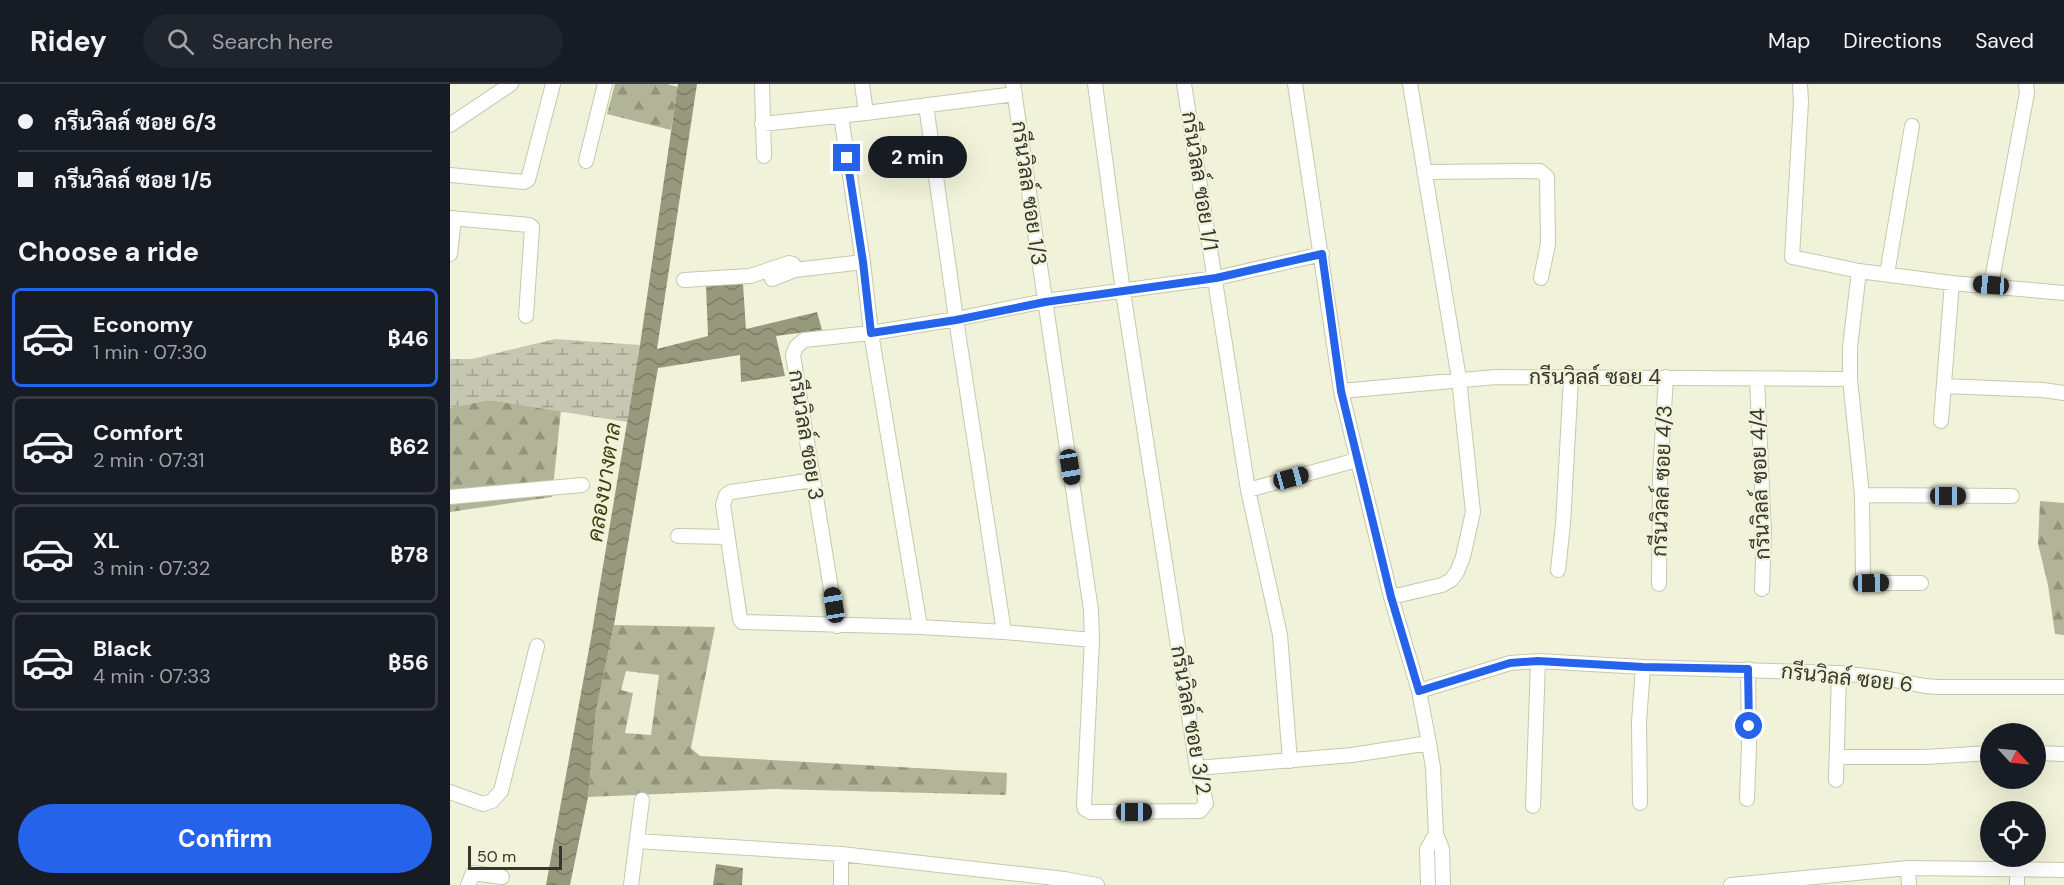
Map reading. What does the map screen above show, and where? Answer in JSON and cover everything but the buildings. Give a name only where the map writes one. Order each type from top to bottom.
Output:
[{"type":"street","points":[[450,125],[511,84]]},
{"type":"street","points":[[450,175],[524,182],[528,180],[553,84]]},
{"type":"street","points":[[586,161],[604,84]]},
{"type":"street","points":[[762,84],[764,156]]},
{"type":"street","points":[[862,84],[866,113]]},
{"type":"street","name":"กรีนวิลล์ ซอย 3/2","points":[[1045,302],[1091,610],[1092,640],[1085,809],[1090,812],[1200,811],[1206,802],[1197,768],[1123,292],[1095,84]]},
{"type":"street","name":"กรีนวิลล์ ซอย 1/1","points":[[1184,84],[1248,490],[1280,635],[1290,761]]},
{"type":"street","points":[[1295,84],[1341,391],[1391,597],[1419,691],[1433,768],[1436,834],[1442,849],[1443,885]]},
{"type":"street","points":[[1391,597],[1442,585],[1451,580],[1457,572],[1462,557],[1473,512],[1460,379],[1410,84]]},
{"type":"street","points":[[1800,84],[1801,102],[1791,254],[1794,258],[1858,271],[1952,283],[2064,293]]},
{"type":"street","points":[[1991,285],[2007,189],[2027,93],[2026,84]]},
{"type":"street","points":[[762,124],[926,105],[1014,89]]},
{"type":"street","name":"กรีนวิลล์ ซอย 1/3","points":[[1014,89],[1045,302]]},
{"type":"street","points":[[926,105],[956,320],[1004,632]]},
{"type":"street","points":[[841,116],[871,333],[920,627]]},
{"type":"street","points":[[1887,274],[1912,126]]},
{"type":"street","points":[[1424,172],[1540,171],[1545,174],[1547,177],[1548,244],[1541,278]]},
{"type":"street","points":[[450,254],[452,218],[529,225],[532,230],[526,316]]},
{"type":"street","name":"กรีนวิลล์ ซอย 3","points":[[837,626],[793,355],[796,347],[804,340],[871,333],[956,320],[1045,302],[1216,278],[1322,254]]},
{"type":"street","points":[[772,279],[795,270],[863,262]]},
{"type":"street","points":[[684,280],[750,276],[789,263],[793,264],[795,270]]},
{"type":"street","points":[[1858,271],[1850,379],[1862,495],[1863,578],[1871,583],[1921,583]]},
{"type":"street","points":[[1941,421],[1952,283]]},
{"type":"street","name":"กรีนวิลล์ ซอย 4","points":[[1341,391],[1496,377],[1850,379]]},
{"type":"street","name":"กรีนวิลล์ ซอย 4/3","points":[[1659,584],[1660,475],[1666,377]]},
{"type":"street","points":[[1558,570],[1563,524],[1571,378]]},
{"type":"street","name":"กรีนวิลล์ ซอย 4/4","points":[[1757,379],[1764,533],[1761,589]]},
{"type":"street","points":[[1944,386],[2064,393]]},
{"type":"street","points":[[1248,490],[1357,460]]},
{"type":"street","points":[[813,480],[728,493],[723,505],[742,622],[920,627],[1092,640]]},
{"type":"street","points":[[450,498],[582,485]]},
{"type":"street","points":[[1862,495],[2012,496]]},
{"type":"street","points":[[678,536],[728,537]]},
{"type":"street","points":[[450,792],[483,804],[492,801],[501,791],[537,646]]},
{"type":"street","points":[[1533,806],[1538,661]]},
{"type":"street","name":"กรีนวิลล์ ซอย 6","points":[[1419,691],[1510,663],[1538,661],[1643,667],[1839,673],[1884,678],[1931,687],[2064,687]]},
{"type":"street","points":[[1640,803],[1639,722],[1643,667]]},
{"type":"street","points":[[1747,799],[1748,669]]},
{"type":"street","points":[[1836,780],[1839,673]]},
{"type":"street","points":[[1197,768],[1352,755],[1428,743]]},
{"type":"street","points":[[1837,757],[1980,753]]},
{"type":"street","points":[[2046,753],[2064,754]]},
{"type":"street","points":[[632,885],[642,800]]},
{"type":"street","points":[[1428,885],[1427,849],[1436,834]]},
{"type":"street","points":[[637,841],[841,854],[1097,885]]},
{"type":"street","points":[[841,854],[841,885]]},
{"type":"street","points":[[1908,868],[1909,885]]},
{"type":"street","points":[[1731,885],[1794,882],[1908,868],[2064,870]]},
{"type":"street","points":[[2017,869],[2017,885]]},
{"type":"street","points":[[468,885],[473,873],[502,877]]},
{"type":"green space","points":[[615,84],[667,84],[678,87],[671,130],[607,114]]},
{"type":"green space","points":[[555,339],[640,345],[627,422],[488,400],[450,408],[450,359],[472,359]]},
{"type":"green space","points":[[488,400],[561,410],[552,497],[450,512],[450,408]]},
{"type":"green space","points":[[2040,501],[2064,503],[2064,635],[2055,634],[2048,585],[2038,544]]},
{"type":"green space","points":[[614,625],[715,627],[691,748],[700,756],[1007,773],[1006,795],[775,789],[588,797],[596,711]],"holes":[[[626,671],[659,675],[651,735],[625,733],[633,693],[621,690]]]},
{"type":"water","points":[[678,84],[697,84],[657,349],[708,336],[706,285],[743,284],[746,329],[817,312],[822,330],[776,336],[785,376],[741,382],[740,355],[658,368],[614,625],[596,711],[588,797],[570,885],[546,885],[591,638],[640,345]]},
{"type":"water","points":[[716,864],[743,868],[742,885],[713,885]]},
{"type":"route","points":[[847,158],[871,333],[956,320],[1045,302],[1216,278],[1322,254],[1341,391],[1391,597],[1419,691],[1510,663],[1538,661],[1643,667],[1748,669],[1749,726]]},
{"type":"water label","name":"คลองบางตาล","points":[[604,482]]}]
